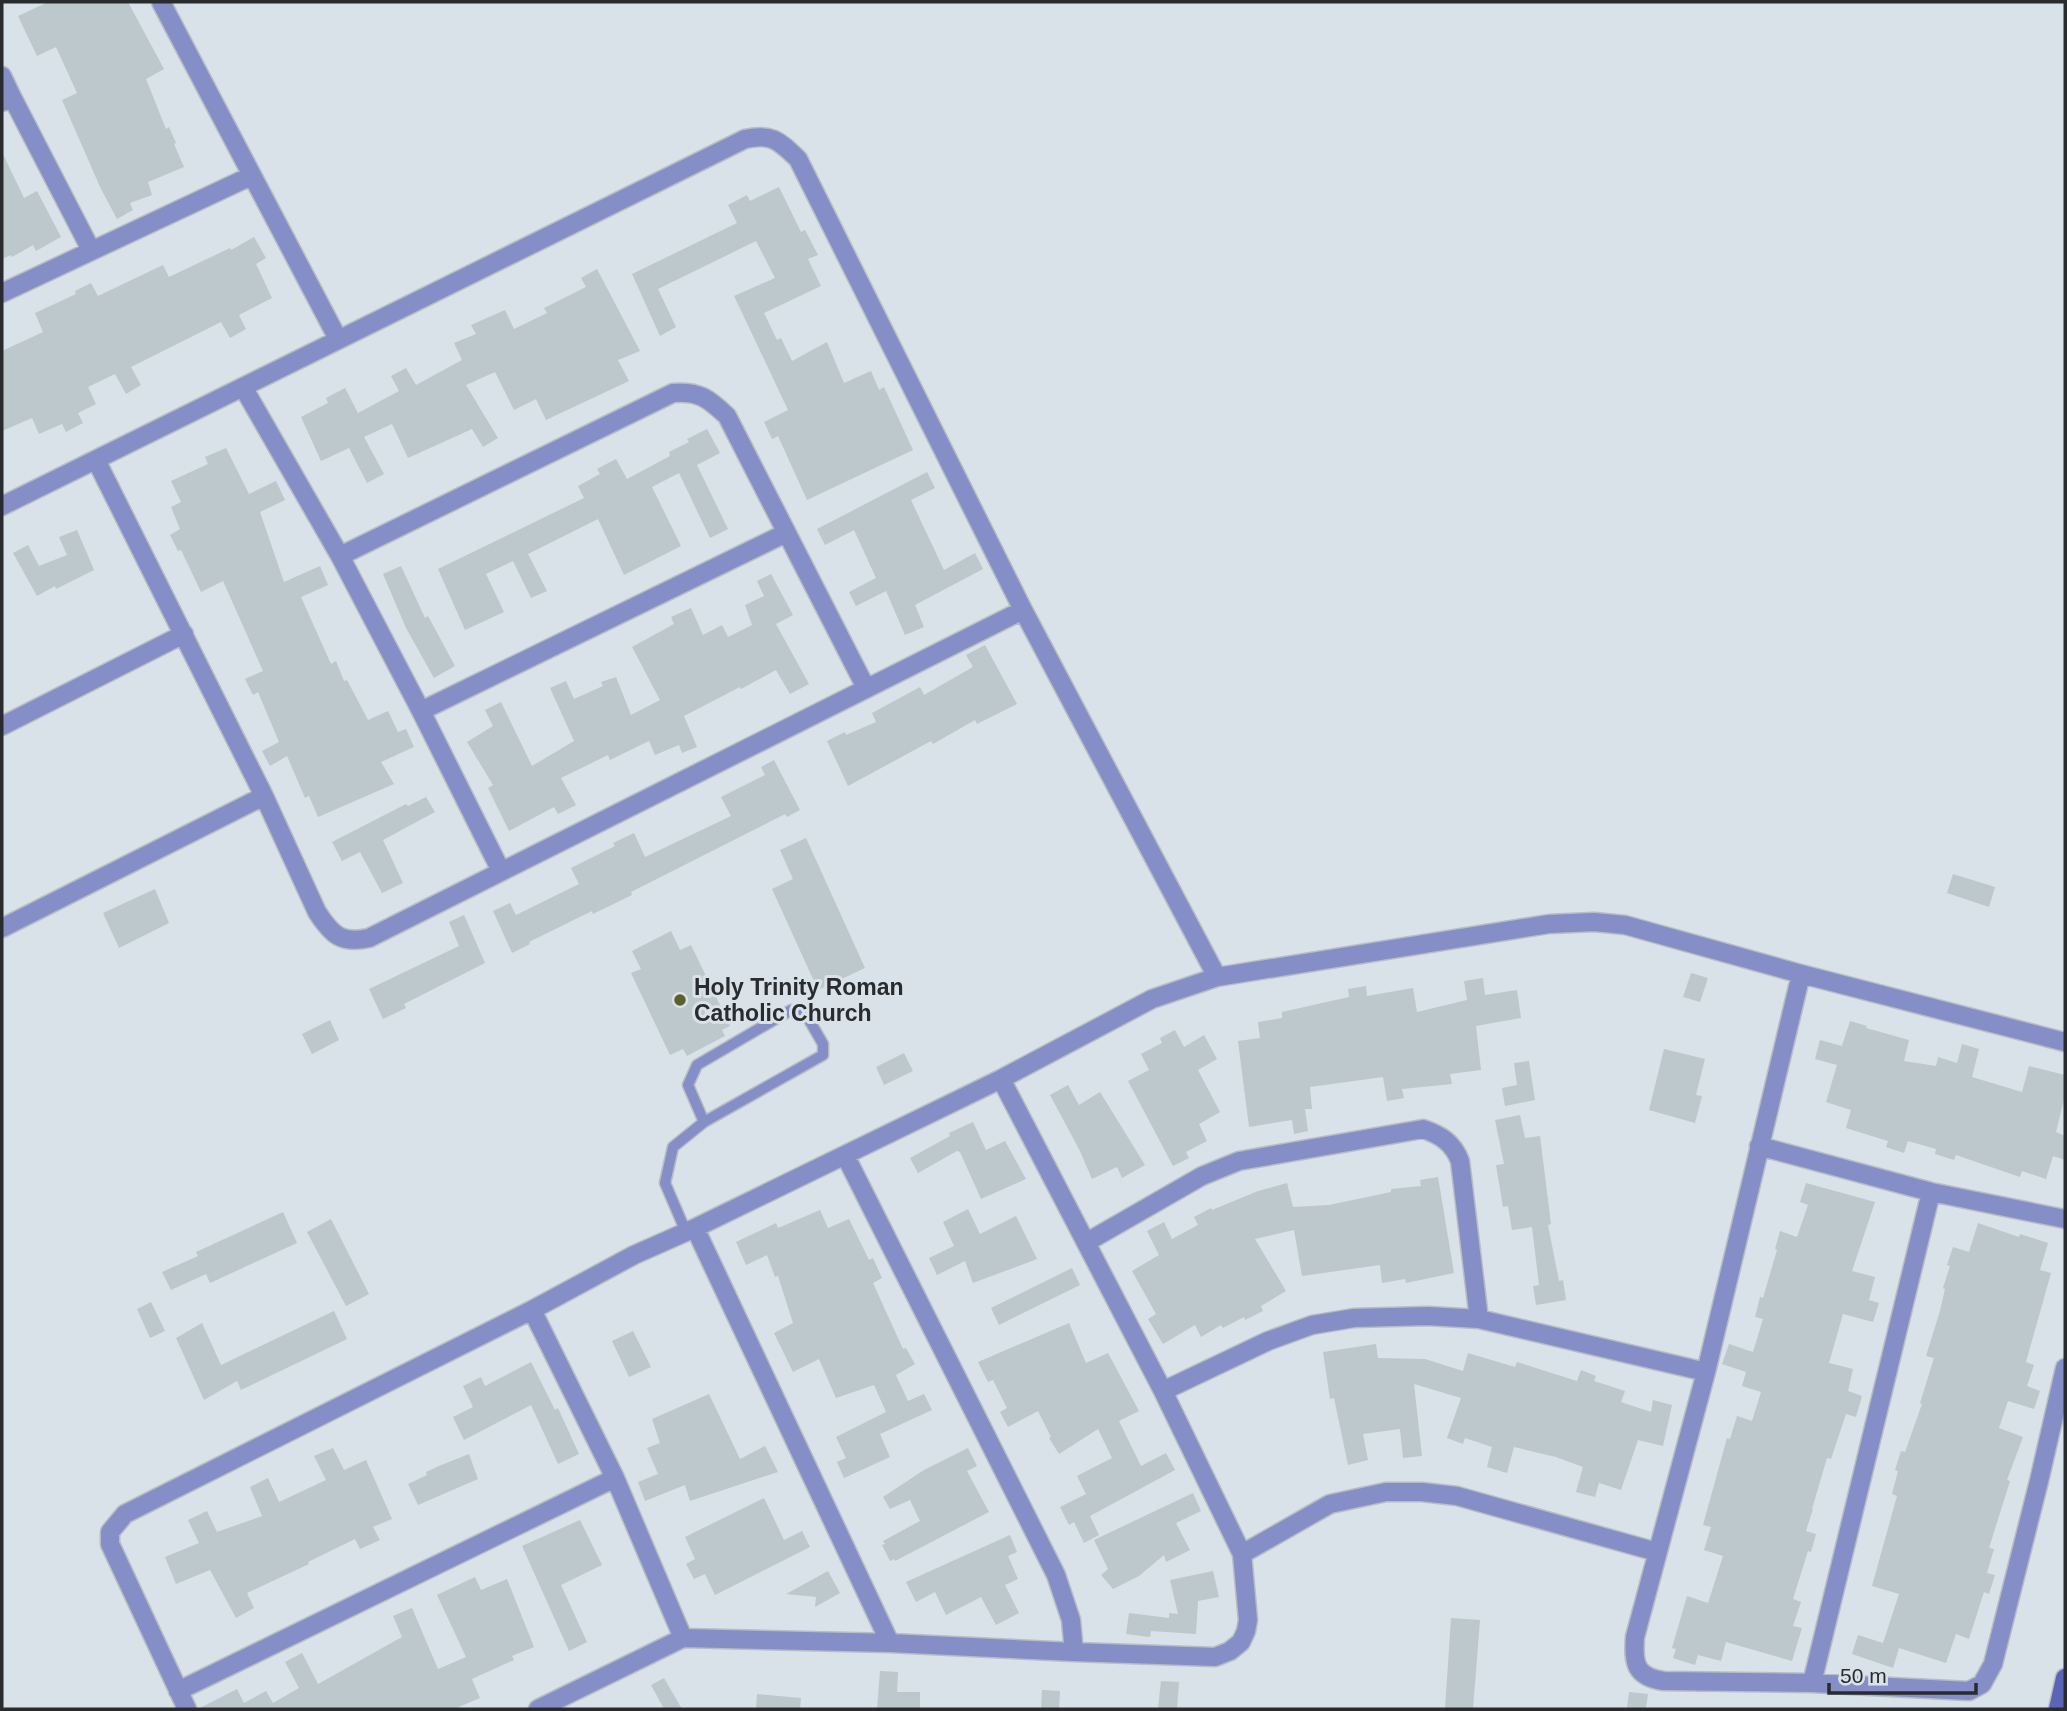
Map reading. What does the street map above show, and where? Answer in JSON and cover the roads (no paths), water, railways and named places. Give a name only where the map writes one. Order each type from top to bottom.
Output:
[{"type":"street","points":[[161,2],[338,339]]},
{"type":"street","points":[[2,76],[7,100],[91,250]]},
{"type":"street","points":[[2,506],[745,139],[761,135],[773,138],[798,159],[1023,610],[1217,977]]},
{"type":"street","points":[[2,293],[251,176]]},
{"type":"street","points":[[243,387],[340,556],[501,872]]},
{"type":"street","points":[[340,556],[673,393],[691,392],[702,396],[727,416],[866,688]]},
{"type":"street","points":[[96,460],[264,796],[317,912],[337,937],[354,941],[369,938],[1023,610]]},
{"type":"street","points":[[421,711],[786,533]]},
{"type":"street","points":[[2,726],[184,634]]},
{"type":"street","points":[[2,928],[264,796]]},
{"type":"street","points":[[187,1709],[110,1544],[110,1532],[117,1520],[125,1514],[531,1310],[634,1255],[1001,1079],[1152,999],[1217,977],[1549,924],[1594,922],[1625,926],[2065,1042]]},
{"type":"street","points":[[1801,974],[1706,1372],[1635,1637],[1633,1655],[1636,1668],[1645,1676],[1664,1681],[1812,1683],[1969,1691],[1982,1684],[1993,1664],[2065,1368]]},
{"type":"street","points":[[538,1709],[683,1638],[890,1643],[1215,1657],[1230,1651],[1241,1642],[1248,1620],[1242,1554],[1163,1391],[1001,1079]]},
{"type":"street","points":[[1087,1242],[1202,1176],[1239,1161],[1423,1129],[1438,1134],[1448,1142],[1460,1161],[1479,1319]]},
{"type":"street","points":[[1759,1146],[1931,1192],[2065,1219]]},
{"type":"street","points":[[845,1155],[1056,1575],[1071,1620],[1074,1652]]},
{"type":"street","points":[[1812,1683],[1931,1192]]},
{"type":"street","points":[[690,1230],[890,1643]]},
{"type":"street","points":[[531,1310],[615,1478],[683,1638]]},
{"type":"street","points":[[1163,1391],[1268,1341],[1312,1325],[1354,1318],[1428,1316],[1479,1319],[1706,1372]]},
{"type":"street","points":[[178,1691],[615,1478]]},
{"type":"street","points":[[1242,1554],[1331,1504],[1386,1492],[1458,1496],[1657,1552]]},
{"type":"street","points":[[2058,1709],[2065,1678]]},
{"type":"lane","points":[[690,1230],[665,1183],[673,1147],[704,1122],[823,1055],[823,1044],[808,1018],[791,1010],[697,1065],[688,1085],[704,1122]]},
{"type":"place","name":"Holy Trinity Roman Catholic Church","points":[[680,1000]]}]
